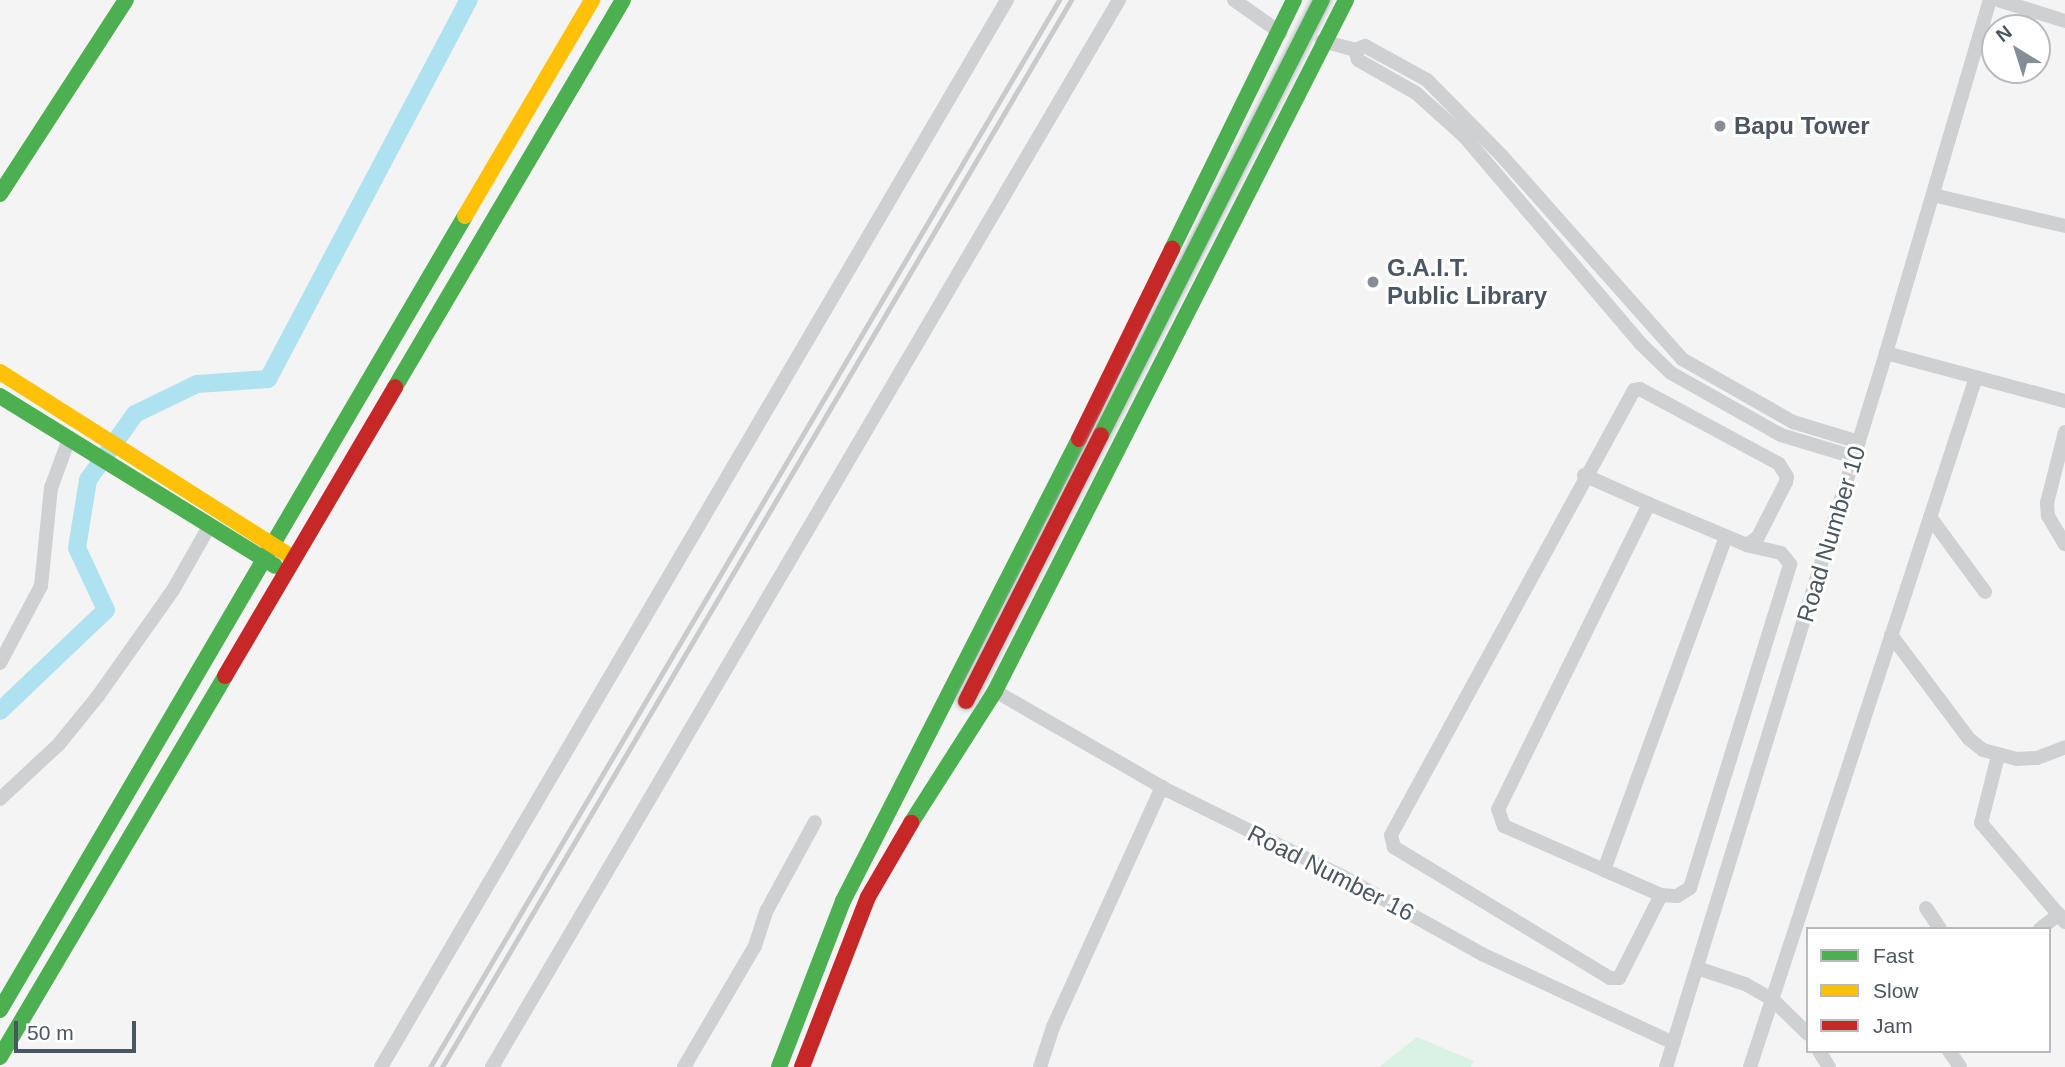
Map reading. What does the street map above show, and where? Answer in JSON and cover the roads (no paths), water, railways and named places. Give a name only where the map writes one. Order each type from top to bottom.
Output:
[{"type":"main road","points":[[0,194],[126,0]]},
{"type":"main road","points":[[0,1010],[592,0]]},
{"type":"main road","points":[[0,1057],[287,564],[623,0]]},
{"type":"main road","points":[[779,1067],[843,901],[935,726],[1294,0]]},
{"type":"main road","points":[[960,740],[962,708],[1322,0]]},
{"type":"main road","points":[[802,1067],[868,897],[960,740],[995,691],[1200,295],[1346,0]]},
{"type":"main road","points":[[0,372],[78,438]]},
{"type":"main road","points":[[0,396],[122,463],[287,564]]},
{"type":"main road","points":[[122,463],[209,527],[268,552]]},
{"type":"main road","points":[[935,726],[962,708]]},
{"type":"street","points":[[381,1067],[1007,0]]},
{"type":"street","points":[[492,1067],[1119,0]]},
{"type":"street","points":[[1234,0],[1278,33],[1324,41],[1355,50],[1365,46],[1405,65],[1474,136],[1661,340],[1704,375],[1793,422],[1859,442]]},
{"type":"street","name":"Road Number 10","points":[[1666,1067],[1886,354],[1990,0]]},
{"type":"street","points":[[1998,0],[2065,21]]},
{"type":"street","points":[[1474,136],[1653,358],[1700,392],[1787,438],[1854,457]]},
{"type":"street","points":[[1933,195],[2065,226]]},
{"type":"street","points":[[1886,354],[2065,401]]},
{"type":"street","points":[[1750,1067],[1976,377]]},
{"type":"street","points":[[1661,895],[1625,972],[1610,978],[1394,847],[1391,835],[1628,395],[1640,389],[1779,464],[1787,477],[1786,482],[1758,537],[1747,545]]},
{"type":"street","points":[[1779,464],[1793,422]]},
{"type":"street","points":[[2065,432],[2047,503],[2048,516],[2065,544]]},
{"type":"street","points":[[0,663],[41,586],[51,488],[78,438]]},
{"type":"street","points":[[1584,475],[1649,504],[1725,538],[1782,553],[1790,564],[1690,888],[1677,896],[1661,895],[1504,826],[1499,809],[1649,504]]},
{"type":"street","points":[[1930,517],[1985,592]]},
{"type":"street","points":[[0,799],[59,744],[98,696],[173,590],[209,527]]},
{"type":"street","points":[[1604,870],[1725,538]]},
{"type":"street","points":[[1891,635],[1969,739],[1998,756],[2037,758],[2065,747]]},
{"type":"street","name":"Road Number 16","points":[[995,691],[1162,787],[1342,876],[1484,955],[1674,1043]]},
{"type":"street","points":[[1998,756],[1981,823],[2062,918],[2044,927]]},
{"type":"street","points":[[1040,1067],[1054,1027],[1162,787]]},
{"type":"street","points":[[684,1067],[755,946],[767,909],[815,822]]},
{"type":"street","points":[[1926,908],[1939,927]]},
{"type":"street","points":[[1697,968],[1745,984],[1772,999],[1806,1032]]},
{"type":"waterway","points":[[0,711],[106,610],[77,548],[88,480],[135,414],[197,384],[268,379],[469,0]]},
{"type":"railway","points":[[430,1067],[1059,0]]},
{"type":"railway","points":[[442,1067],[1071,0]]},
{"type":"place","name":"Bapu Tower","points":[[1720,126]]},
{"type":"place","name":"G.A.I.T. Public Library","points":[[1373,282]]}]
